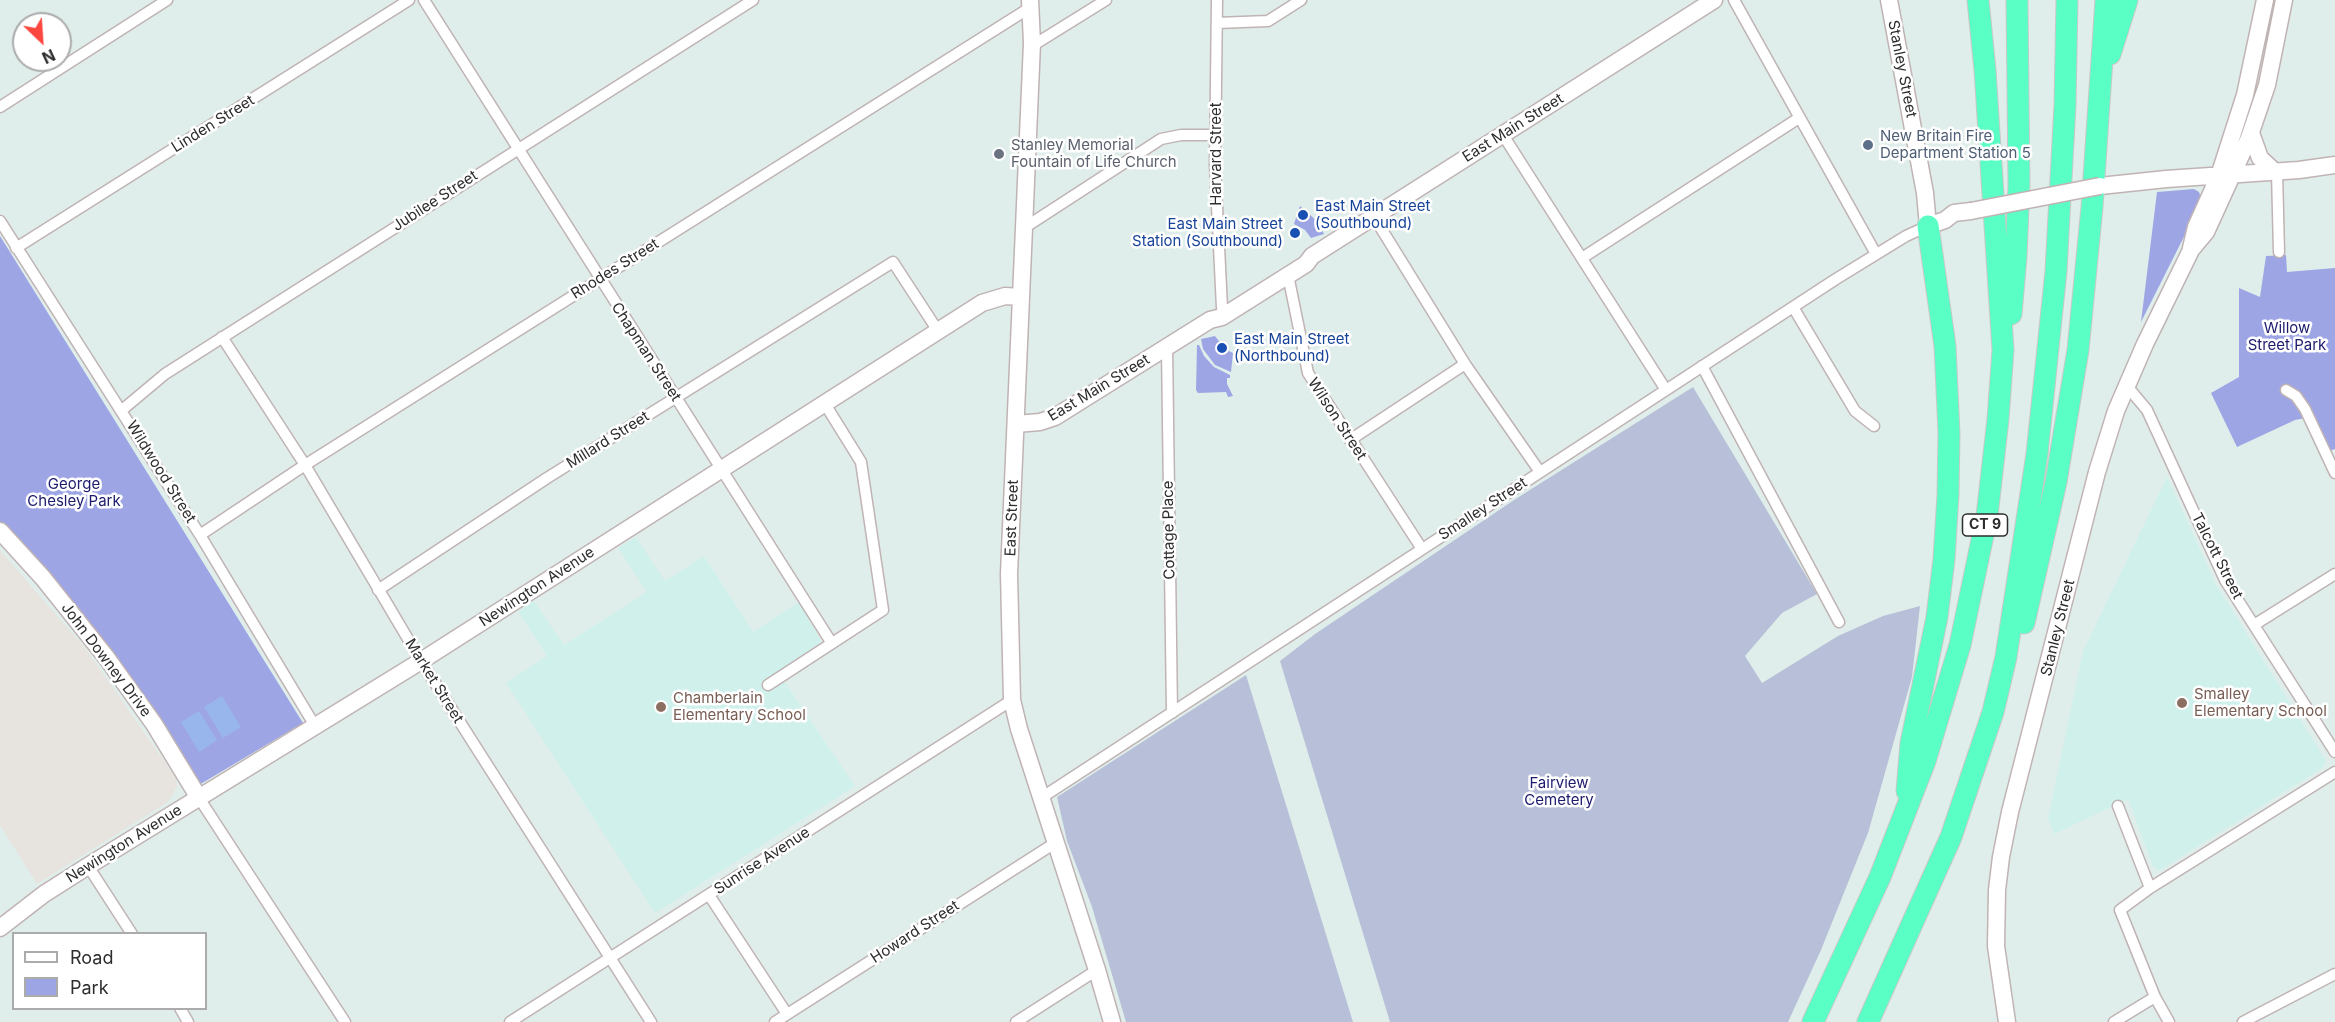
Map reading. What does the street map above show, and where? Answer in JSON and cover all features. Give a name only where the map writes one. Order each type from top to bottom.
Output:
[{"type":"highway","name":"CT 9","points":[[1813,1022],[1880,878],[1941,712],[1970,606],[1990,495],[2002,363],[1997,250],[1978,0]]},
{"type":"highway","points":[[2002,363],[2013,298],[2017,237],[2019,153],[2017,0]]},
{"type":"highway","name":"CT 9","points":[[1868,1022],[1944,853],[1968,790],[1997,697],[2022,553],[2049,346],[2063,164],[2067,0]]},
{"type":"highway","points":[[1997,697],[2015,651],[2029,602],[2056,482],[2070,405],[2085,286],[2106,0]]},
{"type":"highway","points":[[2100,83],[2127,0]]},
{"type":"highway","points":[[1907,809],[1910,751],[1937,617],[1948,495],[1948,414],[1937,223]]},
{"type":"main road","name":"East Main Street","points":[[1016,424],[1040,422],[1055,417],[1302,258],[1312,256],[1714,0]]},
{"type":"main road","name":"Stanley Street","points":[[1889,0],[1925,193],[1937,223]]},
{"type":"main road","points":[[2226,175],[2265,0]]},
{"type":"main road","points":[[2226,175],[2251,133],[2267,85],[2284,0]]},
{"type":"main road","name":"East Street","points":[[1030,3],[1032,46],[1009,599],[1012,700],[1017,724],[1112,1022]]},
{"type":"main road","points":[[2251,133],[2261,160],[2276,172]]},
{"type":"main road","points":[[1937,223],[1956,219],[1968,212],[2038,197],[2123,183],[2276,172],[2335,165]]},
{"type":"main road","name":"Stanley Street","points":[[2007,1022],[1996,933],[1998,876],[2003,844],[2095,482],[2112,421],[2126,386],[2191,250],[2196,227],[2226,175]]},
{"type":"main road","name":"East Main Street","points":[[1216,314],[1222,317],[1307,263],[1312,256]]},
{"type":"main road","name":"Newington Avenue","points":[[0,928],[88,866],[421,661],[991,298],[1021,297]]},
{"type":"main road","name":"John Downey Drive","points":[[0,531],[43,578],[106,657],[153,724],[199,798]]},
{"type":"street","points":[[0,107],[167,0]]},
{"type":"street","name":"Linden Street","points":[[16,248],[409,0]]},
{"type":"street","name":"Chapman Street","points":[[424,0],[831,642]]},
{"type":"street","name":"Jubilee Street","points":[[122,410],[165,374],[753,0]]},
{"type":"street","points":[[1032,46],[1106,0]]},
{"type":"street","name":"Harvard Street","points":[[1216,314],[1217,0]]},
{"type":"street","points":[[1217,23],[1268,21],[1301,0]]},
{"type":"street","points":[[1734,0],[1876,254]]},
{"type":"street","name":"Rhodes Street","points":[[200,535],[305,465],[1030,3]]},
{"type":"street","points":[[1582,258],[1799,118]]},
{"type":"street","points":[[1024,228],[1161,140],[1181,135],[1216,135]]},
{"type":"street","points":[[1503,135],[1666,390]]},
{"type":"street","points":[[2276,172],[2279,252]]},
{"type":"street","points":[[1374,217],[1465,364],[1540,472]]},
{"type":"street","name":"Wildwood Street","points":[[0,221],[200,535],[315,726]]},
{"type":"street","name":"Smalley Street","points":[[1041,798],[1793,307],[1906,236],[1937,223]]},
{"type":"street","name":"Millard Street","points":[[378,590],[547,478],[893,262],[938,331]]},
{"type":"street","name":"Wilson Street","points":[[1288,275],[1308,373],[1422,549]]},
{"type":"street","points":[[1793,307],[1855,411],[1874,426]]},
{"type":"street","name":"Market Street","points":[[222,337],[305,465],[421,661],[651,1022]]},
{"type":"street","name":"Cottage Place","points":[[1167,347],[1172,713]]},
{"type":"street","points":[[1350,440],[1465,364]]},
{"type":"street","points":[[1702,366],[1839,622]]},
{"type":"street","name":"Talcott Street","points":[[2126,386],[2147,410],[2225,580],[2335,752]]},
{"type":"street","points":[[2286,390],[2296,396],[2305,409],[2335,473]]},
{"type":"street","points":[[768,685],[883,610],[861,462],[825,404]]},
{"type":"street","points":[[2254,625],[2335,574]]},
{"type":"street","name":"Sunrise Avenue","points":[[510,1022],[1012,700]]},
{"type":"street","points":[[2169,1022],[2156,997],[2120,910],[2150,888],[2335,772]]},
{"type":"street","points":[[199,798],[345,1022]]},
{"type":"street","points":[[2118,806],[2150,888]]},
{"type":"street","name":"Howard Street","points":[[775,1022],[1056,843]]},
{"type":"street","points":[[88,866],[131,932]]},
{"type":"street","points":[[709,895],[787,1014]]},
{"type":"street","points":[[1016,1022],[1097,970]]},
{"type":"street","points":[[2243,1022],[2335,974]]},
{"type":"street","points":[[2114,1022],[2156,997]]},
{"type":"shaded area","name":"Smalley Elementary School","points":[[2167,477],[2215,583],[2326,761],[2322,768],[2160,870],[2154,868],[2152,864],[2128,799],[2054,834],[2048,819],[2083,651]]},
{"type":"shaded area","name":"Chamberlain Elementary School","points":[[636,537],[665,581],[704,556],[753,632],[799,602],[822,643],[778,672],[855,786],[655,913],[506,683],[547,656],[518,611],[534,601],[564,645],[647,592],[618,548]]},
{"type":"shaded area","points":[[0,550],[86,649],[176,778],[177,787],[168,802],[37,884],[0,825]]},
{"type":"shaded area","points":[[222,696],[241,727],[223,738],[204,707]]},
{"type":"shaded area","points":[[199,711],[217,740],[199,752],[181,722]]},
{"type":"green space","points":[[2194,189],[2199,192],[2200,205],[2141,322],[2157,192]]},
{"type":"green space","points":[[1300,206],[1317,221],[1324,234],[1311,238],[1305,230],[1294,224]]},
{"type":"green space","name":"George Chesley Park","points":[[0,236],[303,723],[199,785],[32,556],[0,522]]},
{"type":"green space","name":"Willow Street Park","points":[[2286,255],[2287,272],[2335,268],[2335,449],[2327,452],[2311,417],[2295,420],[2237,447],[2211,393],[2239,377],[2239,288],[2260,297],[2266,256]]},
{"type":"green space","points":[[1215,336],[1225,349],[1233,353],[1231,372],[1215,365],[1203,349],[1201,339]]},
{"type":"green space","points":[[1197,345],[1214,367],[1230,375],[1230,378],[1227,378],[1227,384],[1233,396],[1228,397],[1226,392],[1198,393],[1196,390]]},
{"type":"green space","name":"Fairview Cemetery","points":[[1693,387],[1817,594],[1782,613],[1745,656],[1762,683],[1838,636],[1883,616],[1920,606],[1912,677],[1868,833],[1821,950],[1788,1022],[1390,1022],[1280,661],[1315,634],[1514,500]]},
{"type":"green space","points":[[1246,675],[1353,1022],[1126,1022],[1092,907],[1067,841],[1057,797]]},
{"type":"place","name":"New Britain Fire Department Station 5","points":[[1868,145]]},
{"type":"place","name":"Stanley Memorial Fountain of Life Church","points":[[999,154]]},
{"type":"place","name":"East Main Street (Southbound)","points":[[1303,215]]},
{"type":"place","name":"East Main Street Station (Southbound)","points":[[1295,233]]},
{"type":"place","name":"East Main Street (Northbound)","points":[[1222,348]]},
{"type":"place","name":"Smalley Elementary School","points":[[2182,703]]},
{"type":"place","name":"Chamberlain Elementary School","points":[[661,707]]}]
